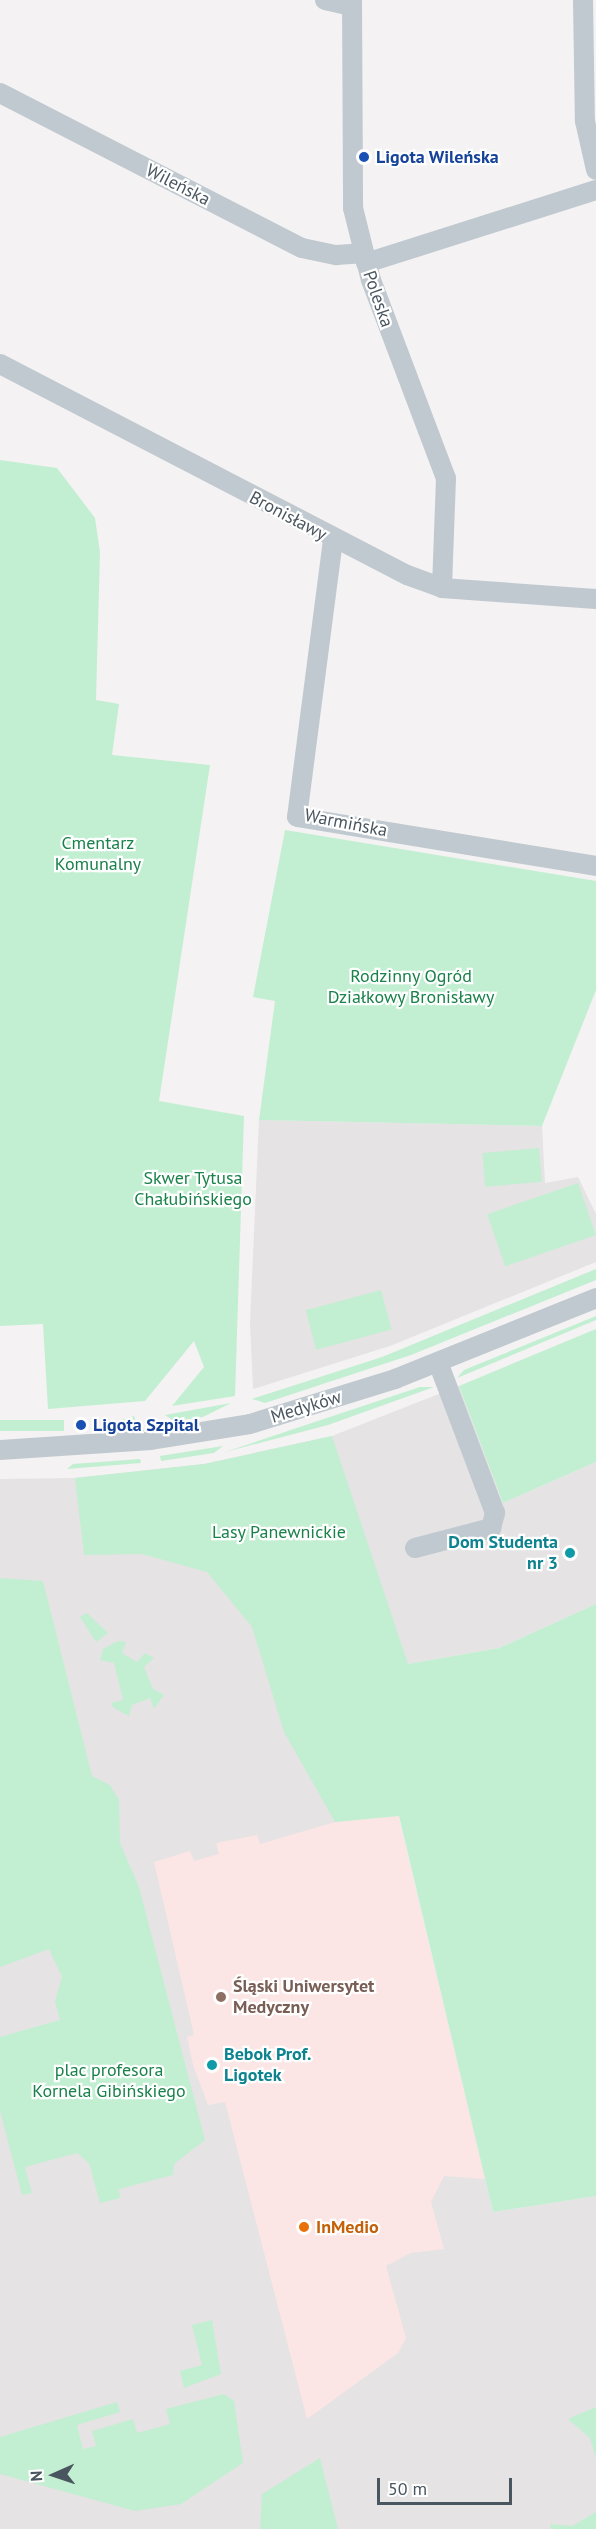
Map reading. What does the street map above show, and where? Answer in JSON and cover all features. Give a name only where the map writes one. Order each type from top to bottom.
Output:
[{"type":"street","points":[[325,0],[351,3]]},
{"type":"street","points":[[583,0],[585,121],[596,170]]},
{"type":"street","name":"Poleska","points":[[351,3],[353,208],[364,258],[446,478],[441,588]]},
{"type":"street","name":"Wileńska","points":[[0,93],[302,248],[336,255],[364,258],[596,190]]},
{"type":"street","name":"Bronisławy","points":[[0,364],[333,540],[441,588],[596,599]]},
{"type":"street","name":"Warmińska","points":[[333,540],[297,817],[596,866]]},
{"type":"street","name":"Medyków","points":[[0,1450],[211,1432],[316,1405],[438,1362],[596,1298]]},
{"type":"street","points":[[415,1548],[491,1528],[495,1513],[438,1362]]},
{"type":"shaded area","points":[[259,1120],[542,1126],[545,1183],[578,1177],[596,1214],[596,1262],[390,1346],[253,1389],[250,1323]]},
{"type":"shaded area","name":"Śląski Uniwersytet Medyczny","points":[[459,1386],[503,1503],[596,1462],[596,1604],[499,1648],[408,1664],[398,1815],[493,2212],[596,2196],[596,2529],[0,2529],[0,1479],[75,1478],[204,1464],[332,1436]]},
{"type":"shaded area","points":[[398,1815],[485,2179],[444,2176],[431,2202],[444,2249],[411,2253],[386,2266],[406,2338],[398,2353],[307,2419],[225,2102],[208,2105],[193,2065],[187,2037],[194,2035],[154,1862],[190,1851],[194,1861],[219,1854],[216,1843],[257,1835],[260,1844],[335,1822]]},
{"type":"green space","points":[[0,460],[57,468],[95,518],[100,552],[96,700],[119,704],[112,755],[210,765],[159,1101],[244,1116],[235,1396],[172,1406],[204,1367],[194,1341],[145,1401],[48,1409],[43,1324],[0,1326]]},
{"type":"green space","name":"Rodzinny Ogród Działkowy Bronisławy","points":[[285,830],[596,881],[596,990],[542,1126],[259,1120],[275,1001],[253,997]]},
{"type":"green space","points":[[539,1148],[542,1182],[485,1187],[482,1153]]},
{"type":"green space","points":[[578,1183],[596,1235],[505,1266],[487,1214]]},
{"type":"green space","points":[[596,1269],[596,1280],[411,1355],[265,1403],[252,1399],[382,1357]]},
{"type":"green space","points":[[381,1290],[392,1330],[316,1350],[306,1310]]},
{"type":"green space","points":[[596,1316],[596,1320],[457,1378],[464,1370]]},
{"type":"green space","points":[[596,1329],[596,1462],[503,1503],[459,1386]]},
{"type":"green space","points":[[420,1387],[434,1387],[328,1425],[225,1452]]},
{"type":"green space","points":[[231,1403],[203,1417],[174,1421],[165,1415]]},
{"type":"green space","points":[[134,1416],[137,1425],[101,1436],[98,1428]]},
{"type":"green space","points":[[0,1420],[64,1420],[64,1431],[0,1431]]},
{"type":"green space","name":"Lasy Panewnickie","points":[[332,1436],[408,1664],[499,1648],[596,1604],[596,2196],[493,2212],[399,1816],[335,1822],[284,1732],[252,1627],[207,1572],[142,1554],[84,1555],[75,1478],[204,1464]]},
{"type":"green space","points":[[223,1446],[214,1453],[161,1461],[160,1456]]},
{"type":"green space","points":[[140,1459],[141,1463],[67,1469],[73,1464]]},
{"type":"green space","name":"plac profesora Kornela Gibińskiego","points":[[0,1578],[43,1581],[92,1776],[110,1785],[119,1800],[120,1843],[139,1887],[205,2140],[174,2164],[173,2175],[119,2189],[120,2198],[100,2203],[89,2163],[77,2153],[25,2167],[32,2193],[22,2195],[0,2111],[0,2037],[60,2020],[55,2001],[62,1977],[49,1949],[0,1967]]},
{"type":"green space","points":[[87,1613],[108,1633],[96,1642],[80,1617]]},
{"type":"green space","points":[[118,1641],[126,1642],[122,1653],[137,1662],[145,1653],[154,1658],[144,1667],[153,1689],[164,1695],[154,1709],[150,1698],[132,1705],[129,1716],[114,1708],[111,1703],[123,1700],[114,1663],[100,1660],[103,1649]]},
{"type":"green space","points":[[212,2320],[221,2374],[184,2388],[180,2371],[202,2365],[192,2325]]},
{"type":"green space","points":[[224,2394],[234,2401],[243,2463],[181,2504],[135,2511],[0,2474],[0,2437],[117,2402],[120,2412],[77,2425],[83,2449],[96,2446],[92,2431],[133,2419],[137,2433],[170,2424],[166,2409]]},
{"type":"green space","points":[[596,2407],[596,2458],[590,2438],[568,2419]]},
{"type":"green space","points":[[320,2458],[338,2529],[260,2529],[262,2494]]},
{"type":"green space","points":[[596,2512],[596,2529],[551,2529],[550,2524],[572,2526]]},
{"type":"place","name":"Ligota Wileńska","points":[[364,157]]},
{"type":"place","name":"Ligota Szpital","points":[[81,1425]]},
{"type":"place","name":"Dom Studenta nr 3","points":[[570,1553]]},
{"type":"place","name":"Śląski Uniwersytet Medyczny","points":[[221,1997]]},
{"type":"place","name":"Bebok Prof. Ligotek","points":[[212,2065]]},
{"type":"place","name":"InMedio","points":[[304,2227]]},
{"type":"park label","name":"Cmentarz Komunalny","points":[[98,854]]},
{"type":"park label","name":"Skwer Tytusa Chałubińskiego","points":[[193,1189]]}]
